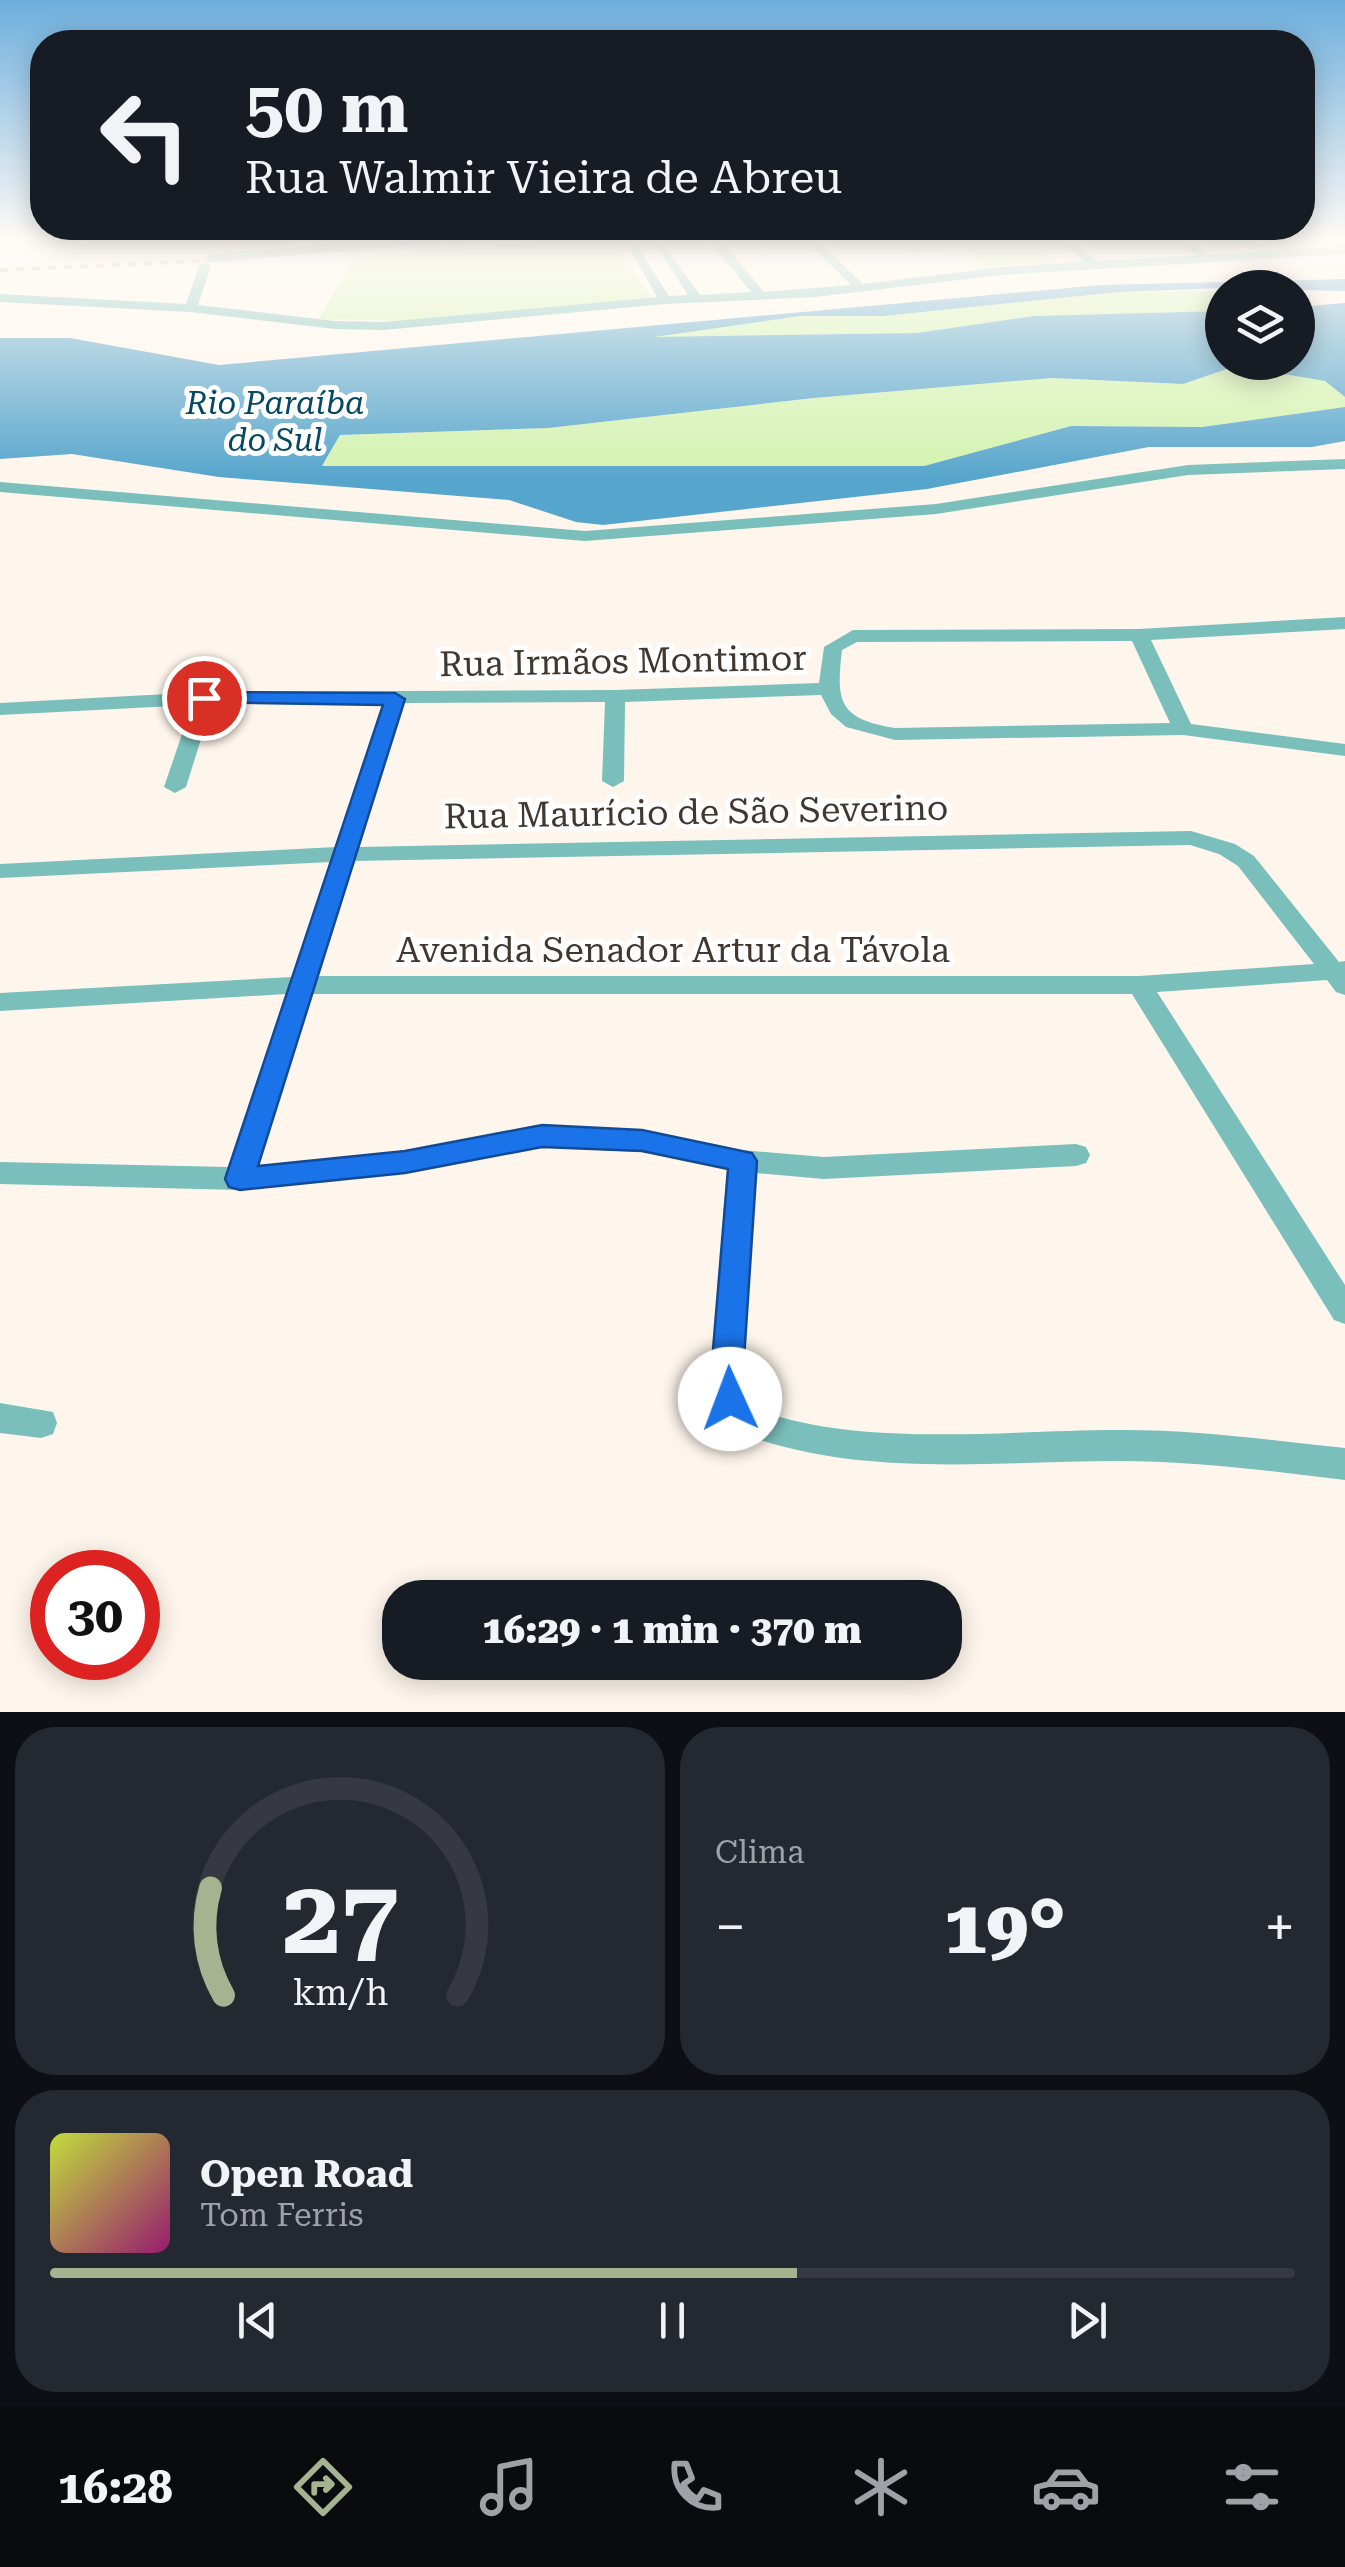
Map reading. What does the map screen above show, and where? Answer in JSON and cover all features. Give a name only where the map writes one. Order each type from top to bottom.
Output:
[{"type":"street","points":[[289,320],[384,326],[450,320]]},
{"type":"street","points":[[0,487],[585,536],[936,509],[1206,468],[1345,464]]},
{"type":"street","points":[[828,689],[833,647],[844,638],[1139,635],[1345,623]]},
{"type":"street","points":[[1139,635],[1183,729]]},
{"type":"street","name":"Rua Irmãos Montimor","points":[[0,709],[204,698],[615,696],[828,689],[835,710],[849,723],[895,734],[1183,729],[1345,750]]},
{"type":"street","points":[[613,781],[615,696]]},
{"type":"street","points":[[174,787],[204,698]]},
{"type":"street","points":[[240,1179],[299,984],[346,854],[395,699]]},
{"type":"street","name":"Rua Maurício de São Severino","points":[[0,871],[346,854],[1191,838],[1226,849],[1246,861],[1341,976]]},
{"type":"street","name":"Avenida Senador Artur da Távola","points":[[0,1002],[299,984],[1138,985],[1341,976]]},
{"type":"street","points":[[1138,985],[1345,1310]]},
{"type":"street","points":[[0,1173],[240,1179],[405,1162],[542,1136],[642,1140],[742,1161],[868,1168],[1076,1155]]},
{"type":"street","points":[[742,1161],[727,1374],[739,1417],[756,1428],[854,1442],[1162,1446],[1345,1464]]},
{"type":"street","points":[[0,1418],[40,1423]]},
{"type":"green space","points":[[772,320],[1007,320],[917,333],[643,338]]},
{"type":"green space","points":[[1205,377],[1205,380],[1315,379],[1325,381],[1345,397],[1345,407],[1201,427],[1071,426],[924,466],[322,467],[340,435],[548,428],[814,398],[1052,378],[1183,384]]},
{"type":"water","name":"Rio Paraíba do Sul","points":[[716,320],[773,320],[654,337],[917,333],[1007,320],[1205,320],[1205,377],[1183,384],[1052,378],[814,398],[548,428],[340,435],[322,466],[924,466],[1071,426],[1202,427],[1345,407],[1345,441],[1312,447],[1149,447],[927,489],[603,525],[576,522],[509,500],[219,477],[72,454],[0,459],[0,338],[70,338],[219,365]]},
{"type":"water","name":"Rio Paraíba do Sul","points":[[1315,320],[1345,320],[1345,397],[1325,381],[1315,379]]},
{"type":"route","points":[[204,698],[395,699],[346,854],[299,984],[240,1179],[405,1162],[542,1136],[642,1140],[742,1161],[727,1374],[730,1399]]}]
